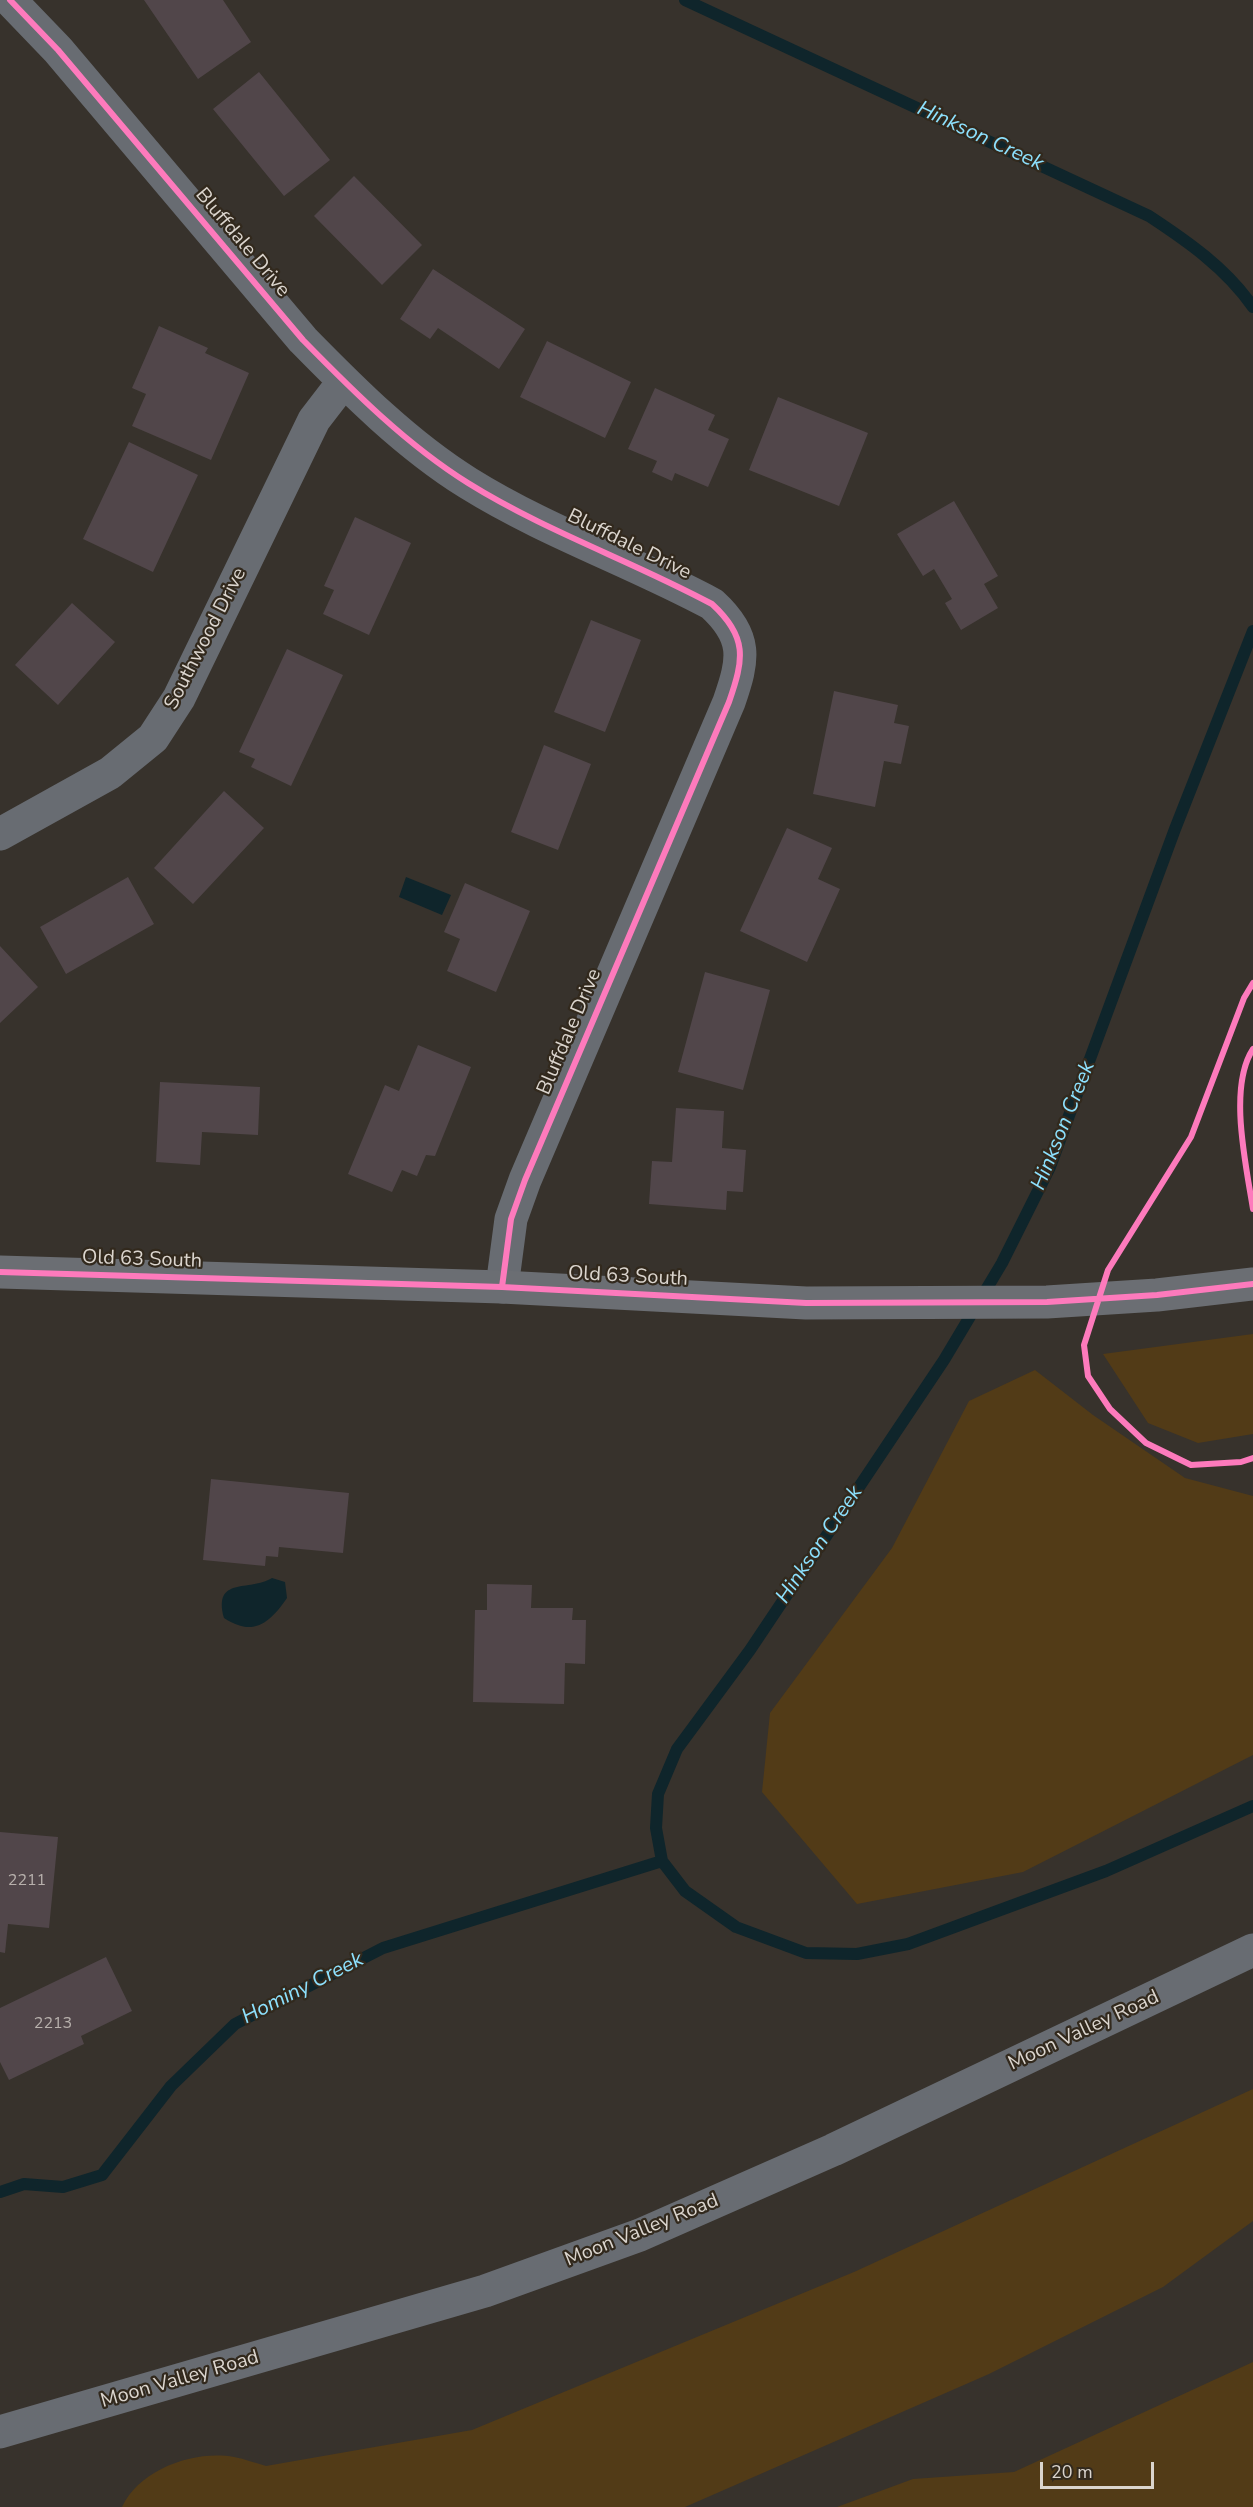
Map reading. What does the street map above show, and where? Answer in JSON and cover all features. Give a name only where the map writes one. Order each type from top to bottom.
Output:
[{"type":"main road","name":"Old 63 South","points":[[0,1272],[502,1287],[806,1303],[1047,1302],[1157,1295],[1253,1284]]},
{"type":"street","name":"Bluffdale Drive","points":[[10,0],[58,50],[303,340],[344,381],[434,460],[469,484],[712,604],[727,618],[740,645],[740,672],[729,702],[511,1219],[502,1287]]},
{"type":"street","name":"Southwood Drive","points":[[0,834],[110,773],[153,738],[179,698],[314,420],[344,381]]},
{"type":"street","name":"Moon Valley Road","points":[[0,2433],[485,2291],[640,2235],[833,2150],[1253,1950]]},
{"type":"shaded area","points":[[1253,1334],[1253,1434],[1198,1443],[1148,1423],[1103,1354]]},
{"type":"shaded area","points":[[1035,1370],[1093,1415],[1185,1478],[1253,1496],[1253,1755],[1023,1872],[857,1904],[762,1792],[770,1713],[892,1548],[969,1401]]},
{"type":"shaded area","points":[[1253,2089],[1253,2221],[1163,2287],[989,2374],[685,2507],[122,2507],[141,2482],[170,2465],[186,2460],[218,2456],[238,2458],[266,2466],[472,2430],[854,2272]]},
{"type":"shaded area","points":[[1253,2362],[1253,2507],[837,2507],[913,2479],[1014,2472]]},
{"type":"water","points":[[406,877],[451,895],[442,915],[399,897]]},
{"type":"water","points":[[272,1578],[285,1582],[287,1598],[267,1621],[260,1625],[244,1627],[224,1618],[222,1605],[228,1591]]},
{"type":"building","points":[[144,0],[223,0],[251,42],[198,79]]},
{"type":"building","points":[[259,72],[330,160],[284,196],[213,109]]},
{"type":"building","points":[[354,176],[422,245],[382,285],[314,216]]},
{"type":"building","points":[[433,269],[525,329],[499,369],[438,328],[430,339],[400,319]]},
{"type":"building","points":[[159,326],[208,348],[205,353],[249,373],[211,460],[132,426],[146,394],[132,388]]},
{"type":"building","points":[[547,341],[631,382],[605,438],[520,397]]},
{"type":"building","points":[[655,388],[715,415],[708,430],[729,439],[708,487],[675,473],[672,481],[652,472],[657,461],[628,449]]},
{"type":"building","points":[[778,397],[868,433],[839,506],[749,470]]},
{"type":"building","points":[[129,442],[198,475],[153,572],[83,539]]},
{"type":"building","points":[[954,501],[998,576],[984,584],[998,608],[961,630],[945,603],[952,599],[934,569],[923,576],[897,534]]},
{"type":"building","points":[[355,517],[411,543],[369,635],[323,614],[334,590],[324,586]]},
{"type":"building","points":[[72,603],[115,642],[58,705],[15,665]]},
{"type":"building","points":[[591,620],[641,640],[605,732],[554,712]]},
{"type":"building","points":[[287,649],[343,675],[291,786],[251,767],[255,759],[239,752]]},
{"type":"building","points":[[834,691],[898,705],[894,723],[909,726],[901,764],[884,761],[875,807],[813,794]]},
{"type":"building","points":[[544,745],[591,764],[558,850],[511,832]]},
{"type":"building","points":[[224,791],[264,828],[193,904],[154,868]]},
{"type":"building","points":[[787,828],[832,848],[818,879],[840,889],[807,962],[740,931]]},
{"type":"building","points":[[128,877],[154,924],[66,974],[40,927]]},
{"type":"building","points":[[465,883],[530,911],[496,992],[447,971],[460,939],[444,932]]},
{"type":"building","points":[[0,946],[38,987],[0,1023]]},
{"type":"building","points":[[705,972],[770,990],[743,1090],[678,1072]]},
{"type":"building","points":[[418,1045],[471,1067],[435,1156],[426,1155],[417,1176],[402,1170],[392,1192],[348,1174],[385,1085],[399,1091]]},
{"type":"building","points":[[160,1082],[260,1087],[258,1135],[202,1132],[200,1165],[156,1162]]},
{"type":"building","points":[[676,1108],[724,1111],[722,1148],[746,1150],[743,1192],[727,1191],[726,1210],[649,1204],[652,1161],[672,1162]]},
{"type":"building","points":[[211,1479],[349,1493],[343,1553],[279,1547],[278,1557],[266,1556],[265,1566],[203,1560]]},
{"type":"building","points":[[487,1584],[532,1585],[531,1608],[573,1608],[572,1620],[586,1620],[585,1664],[565,1663],[564,1704],[473,1702],[475,1610],[487,1610]]},
{"type":"building","points":[[0,1832],[58,1837],[49,1928],[8,1924],[5,1953],[0,1952]]},
{"type":"building","points":[[106,1957],[132,2011],[81,2036],[84,2044],[9,2080],[0,2062],[0,2008]]},
{"type":"waterway","name":"Hinkson Creek","points":[[685,0],[1149,216],[1191,245],[1218,268],[1253,307]]},
{"type":"waterway","name":"Hinkson Creek","points":[[1253,631],[1175,829],[1050,1167],[1002,1263],[944,1360],[750,1650],[677,1749],[658,1794],[656,1828],[662,1861],[685,1891],[736,1927],[806,1953],[857,1954],[908,1944],[1106,1871],[1253,1806]]},
{"type":"waterway","name":"Hominy Creek","points":[[0,2192],[24,2184],[63,2187],[102,2175],[171,2086],[235,2024],[383,1948],[662,1861]]},
{"type":"cycle path","points":[[10,0],[58,50],[303,340],[341,379],[402,435],[445,468],[497,500],[712,604],[724,616],[737,638],[740,661],[729,702],[525,1180],[511,1219],[502,1287]]},
{"type":"cycle path","points":[[1253,983],[1244,998],[1191,1137],[1108,1270],[1084,1345],[1088,1376],[1110,1409],[1146,1443],[1191,1465],[1241,1462],[1253,1458]]},
{"type":"cycle path","points":[[1253,1049],[1241,1084],[1240,1105],[1243,1149],[1253,1209]]},
{"type":"cycle path","points":[[0,1272],[502,1287],[806,1303],[1047,1302],[1157,1295],[1253,1284]]}]
